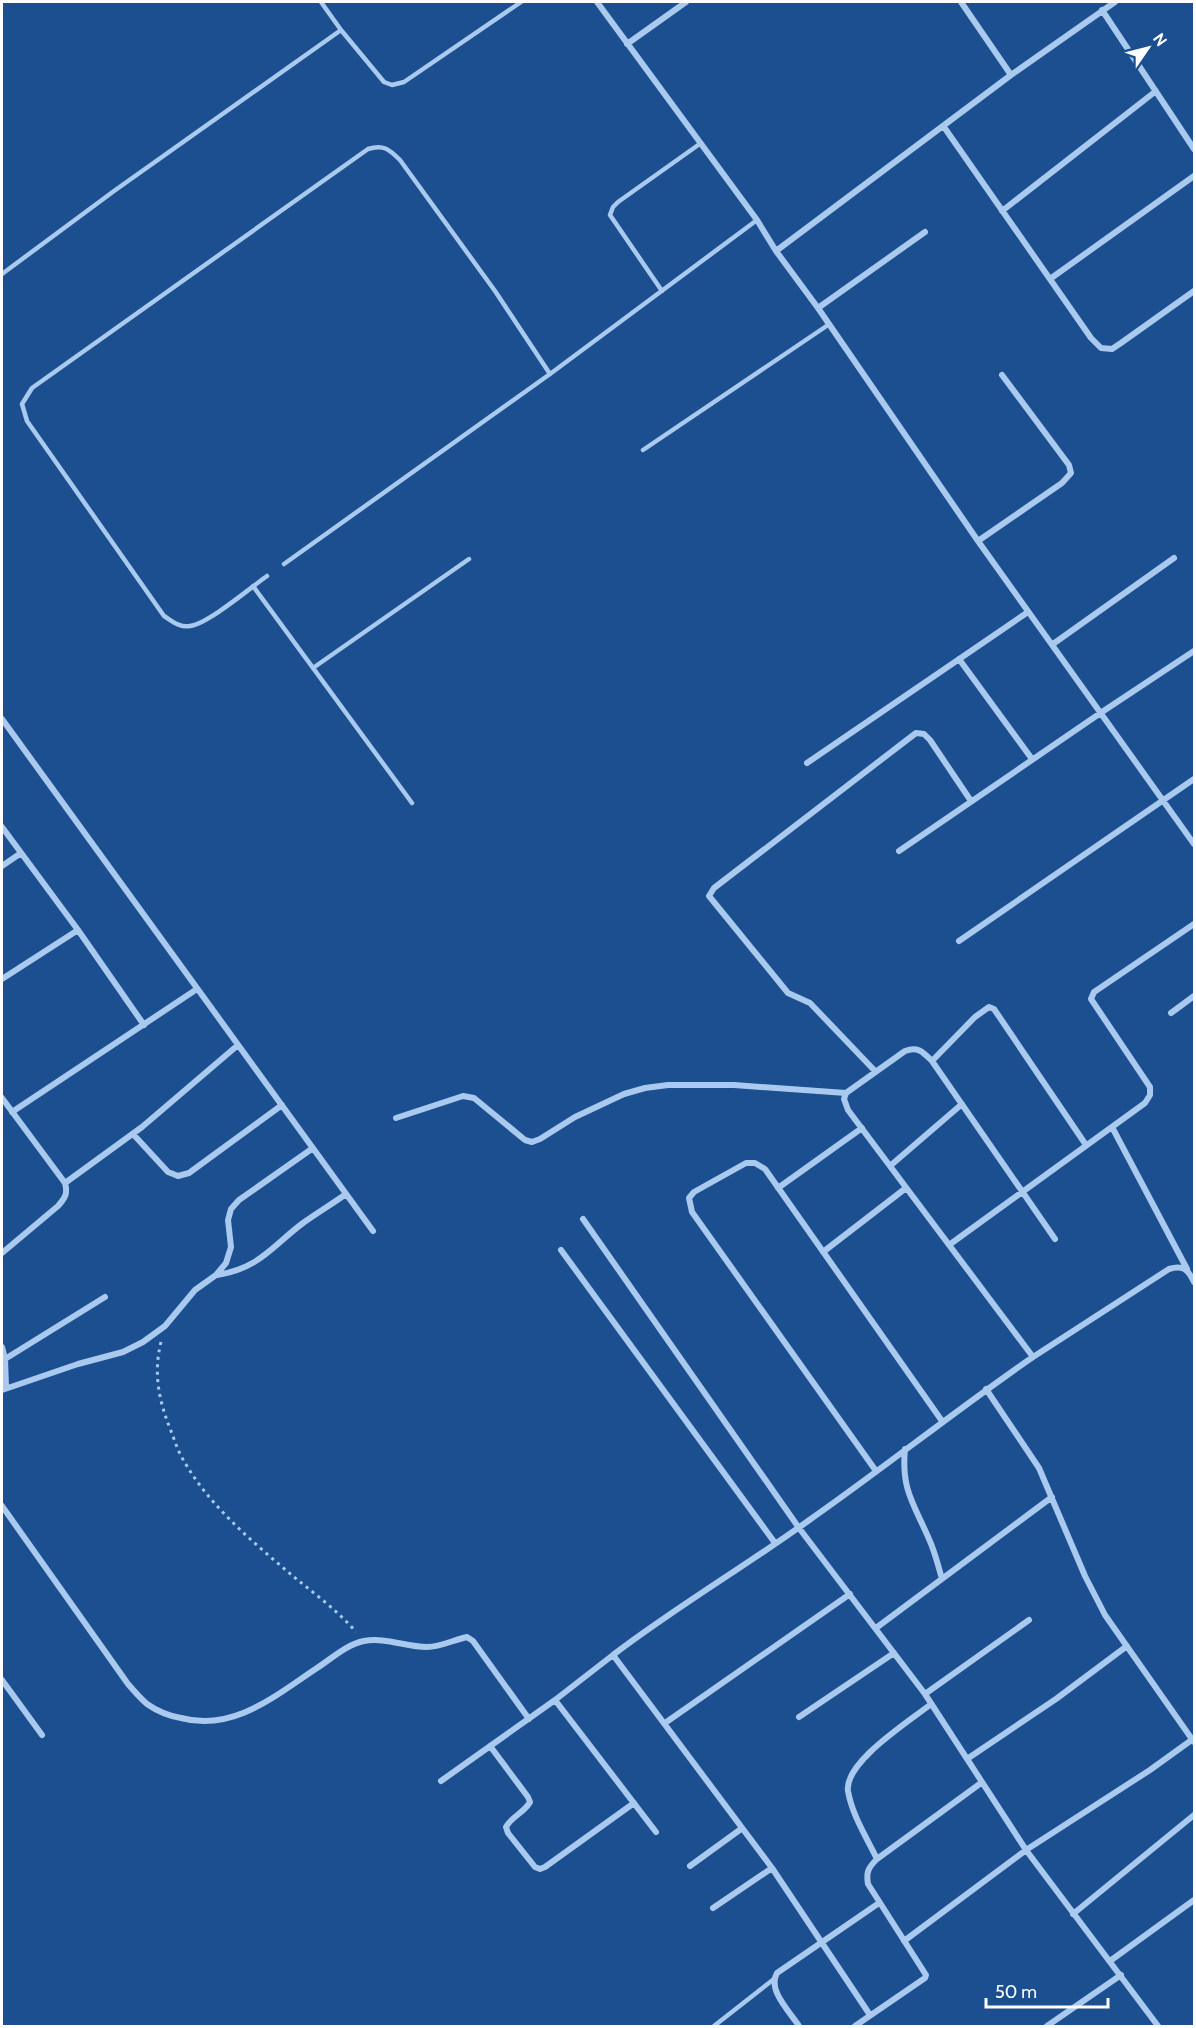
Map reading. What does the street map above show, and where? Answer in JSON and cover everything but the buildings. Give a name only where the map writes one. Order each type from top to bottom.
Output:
[{"type":"street","points":[[597,2],[758,220],[777,251],[978,541],[1194,844]]},
{"type":"street","points":[[627,44],[686,2]]},
{"type":"street","points":[[961,2],[1011,75]]},
{"type":"street","points":[[777,251],[1011,75],[1115,2]]},
{"type":"street","points":[[1102,10],[1194,149]]},
{"type":"street","points":[[1002,211],[1156,91]]},
{"type":"street","points":[[944,127],[1090,338],[1101,348],[1112,348],[1121,344],[1194,291]]},
{"type":"street","points":[[1050,279],[1194,176]]},
{"type":"street","points":[[818,308],[925,232]]},
{"type":"street","points":[[978,541],[1062,483],[1071,473],[1069,465],[1002,375]]},
{"type":"street","points":[[1053,644],[1174,558]]},
{"type":"street","points":[[807,763],[1028,612]]},
{"type":"street","points":[[899,851],[1194,651]]},
{"type":"street","points":[[959,659],[1032,759]]},
{"type":"street","points":[[2,718],[373,1231]]},
{"type":"street","points":[[875,1071],[810,1003],[788,993],[709,896],[714,888],[916,733],[924,734],[930,740],[971,801]]},
{"type":"street","points":[[959,941],[1194,779]]},
{"type":"street","points":[[2,827],[144,1025]]},
{"type":"street","points":[[2,866],[21,853]]},
{"type":"street","points":[[949,1245],[1145,1103],[1150,1095],[1150,1087],[1092,999],[1094,992],[1194,924]]},
{"type":"street","points":[[2,979],[78,930]]},
{"type":"street","points":[[12,1112],[197,989]]},
{"type":"street","points":[[1171,1013],[1194,996]]},
{"type":"street","points":[[932,1061],[975,1017],[989,1007],[994,1009],[1086,1145]]},
{"type":"street","points":[[65,1184],[133,1134],[238,1045]]},
{"type":"street","points":[[1032,1357],[845,1104],[846,1093],[905,1051],[913,1048],[921,1050],[932,1061],[1056,1239]]},
{"type":"street","points":[[396,1118],[463,1096],[474,1098],[525,1140],[532,1142],[575,1117],[624,1094],[645,1088],[668,1085],[734,1085],[846,1093]]},
{"type":"street","points":[[2,1098],[65,1184],[67,1192],[64,1200],[2,1253]]},
{"type":"street","points":[[890,1166],[962,1104]]},
{"type":"street","points":[[133,1134],[168,1172],[178,1176],[189,1173],[282,1105]]},
{"type":"street","points":[[1112,1126],[1194,1282]]},
{"type":"street","points":[[778,1188],[862,1128]]},
{"type":"street","points":[[2,1347],[5,1359],[4,1388],[123,1352],[143,1342],[165,1326],[195,1290],[216,1275],[226,1263],[231,1247],[228,1220],[231,1209],[239,1200],[313,1148]]},
{"type":"street","points":[[876,1471],[692,1212],[689,1198],[694,1192],[746,1163],[755,1163],[765,1168],[942,1421]]},
{"type":"street","points":[[823,1252],[906,1188]]},
{"type":"street","points":[[216,1275],[249,1267],[304,1223],[346,1194]]},
{"type":"street","points":[[583,1219],[799,1528],[925,1694],[1026,1850],[1158,2026]]},
{"type":"street","points":[[561,1250],[775,1543]]},
{"type":"street","points":[[441,1780],[555,1701],[657,1622],[799,1528],[1032,1357],[1169,1269],[1179,1266],[1188,1270]]},
{"type":"street","points":[[5,1359],[105,1296]]},
{"type":"street","points":[[904,1941],[1026,1850],[1194,1741],[1094,1595],[1039,1468],[986,1389]]},
{"type":"street","points":[[905,1449],[904,1480],[929,1538],[942,1579]]},
{"type":"street","points":[[876,1628],[1052,1497]]},
{"type":"street","points":[[2,1506],[128,1684],[148,1705],[168,1715],[196,1722],[220,1722],[244,1714],[268,1701],[346,1648],[363,1641],[438,1647],[467,1637],[473,1641],[529,1719]]},
{"type":"street","points":[[665,1723],[850,1594]]},
{"type":"street","points":[[925,1694],[1029,1620]]},
{"type":"street","points":[[967,1759],[1056,1699],[1127,1646]]},
{"type":"street","points":[[798,1717],[894,1653]]},
{"type":"street","points":[[613,1655],[665,1723],[741,1830],[772,1868],[870,2015]]},
{"type":"street","points":[[2,1680],[42,1735]]},
{"type":"street","points":[[555,1701],[656,1832]]},
{"type":"street","points":[[877,1859],[853,1808],[848,1789],[852,1772],[865,1757],[931,1704]]},
{"type":"street","points":[[490,1746],[530,1802],[528,1807],[509,1821],[506,1827],[508,1833],[535,1867],[540,1869],[634,1803]]},
{"type":"street","points":[[855,2026],[925,1978],[925,1970],[868,1884],[866,1874],[869,1867],[981,1783]]},
{"type":"street","points":[[1073,1914],[1194,1815]]},
{"type":"street","points":[[690,1866],[741,1830]]},
{"type":"street","points":[[713,1908],[772,1868]]},
{"type":"street","points":[[1110,1961],[1194,1900]]},
{"type":"street","points":[[799,2026],[775,1989],[774,1979],[777,1972],[879,1903]]},
{"type":"street","points":[[1047,2026],[1121,1975]]},
{"type":"lane","points":[[321,2],[384,82],[397,85],[521,2]]},
{"type":"lane","points":[[2,274],[114,191],[341,30]]},
{"type":"lane","points":[[662,291],[610,215],[613,207],[701,143]]},
{"type":"lane","points":[[267,576],[206,620],[190,626],[177,625],[164,616],[27,421],[22,404],[32,388],[368,149],[377,146],[389,148],[400,160],[495,291],[550,374]]},
{"type":"lane","points":[[284,564],[550,374],[758,220]]},
{"type":"lane","points":[[643,450],[828,325]]},
{"type":"lane","points":[[313,668],[469,559]]},
{"type":"lane","points":[[253,586],[412,803]]},
{"type":"lane","points":[[714,2026],[774,1979]]},
{"type":"path","points":[[165,1326],[156,1361],[157,1386],[164,1414],[183,1460],[204,1491],[225,1515],[350,1625],[363,1641]]}]
